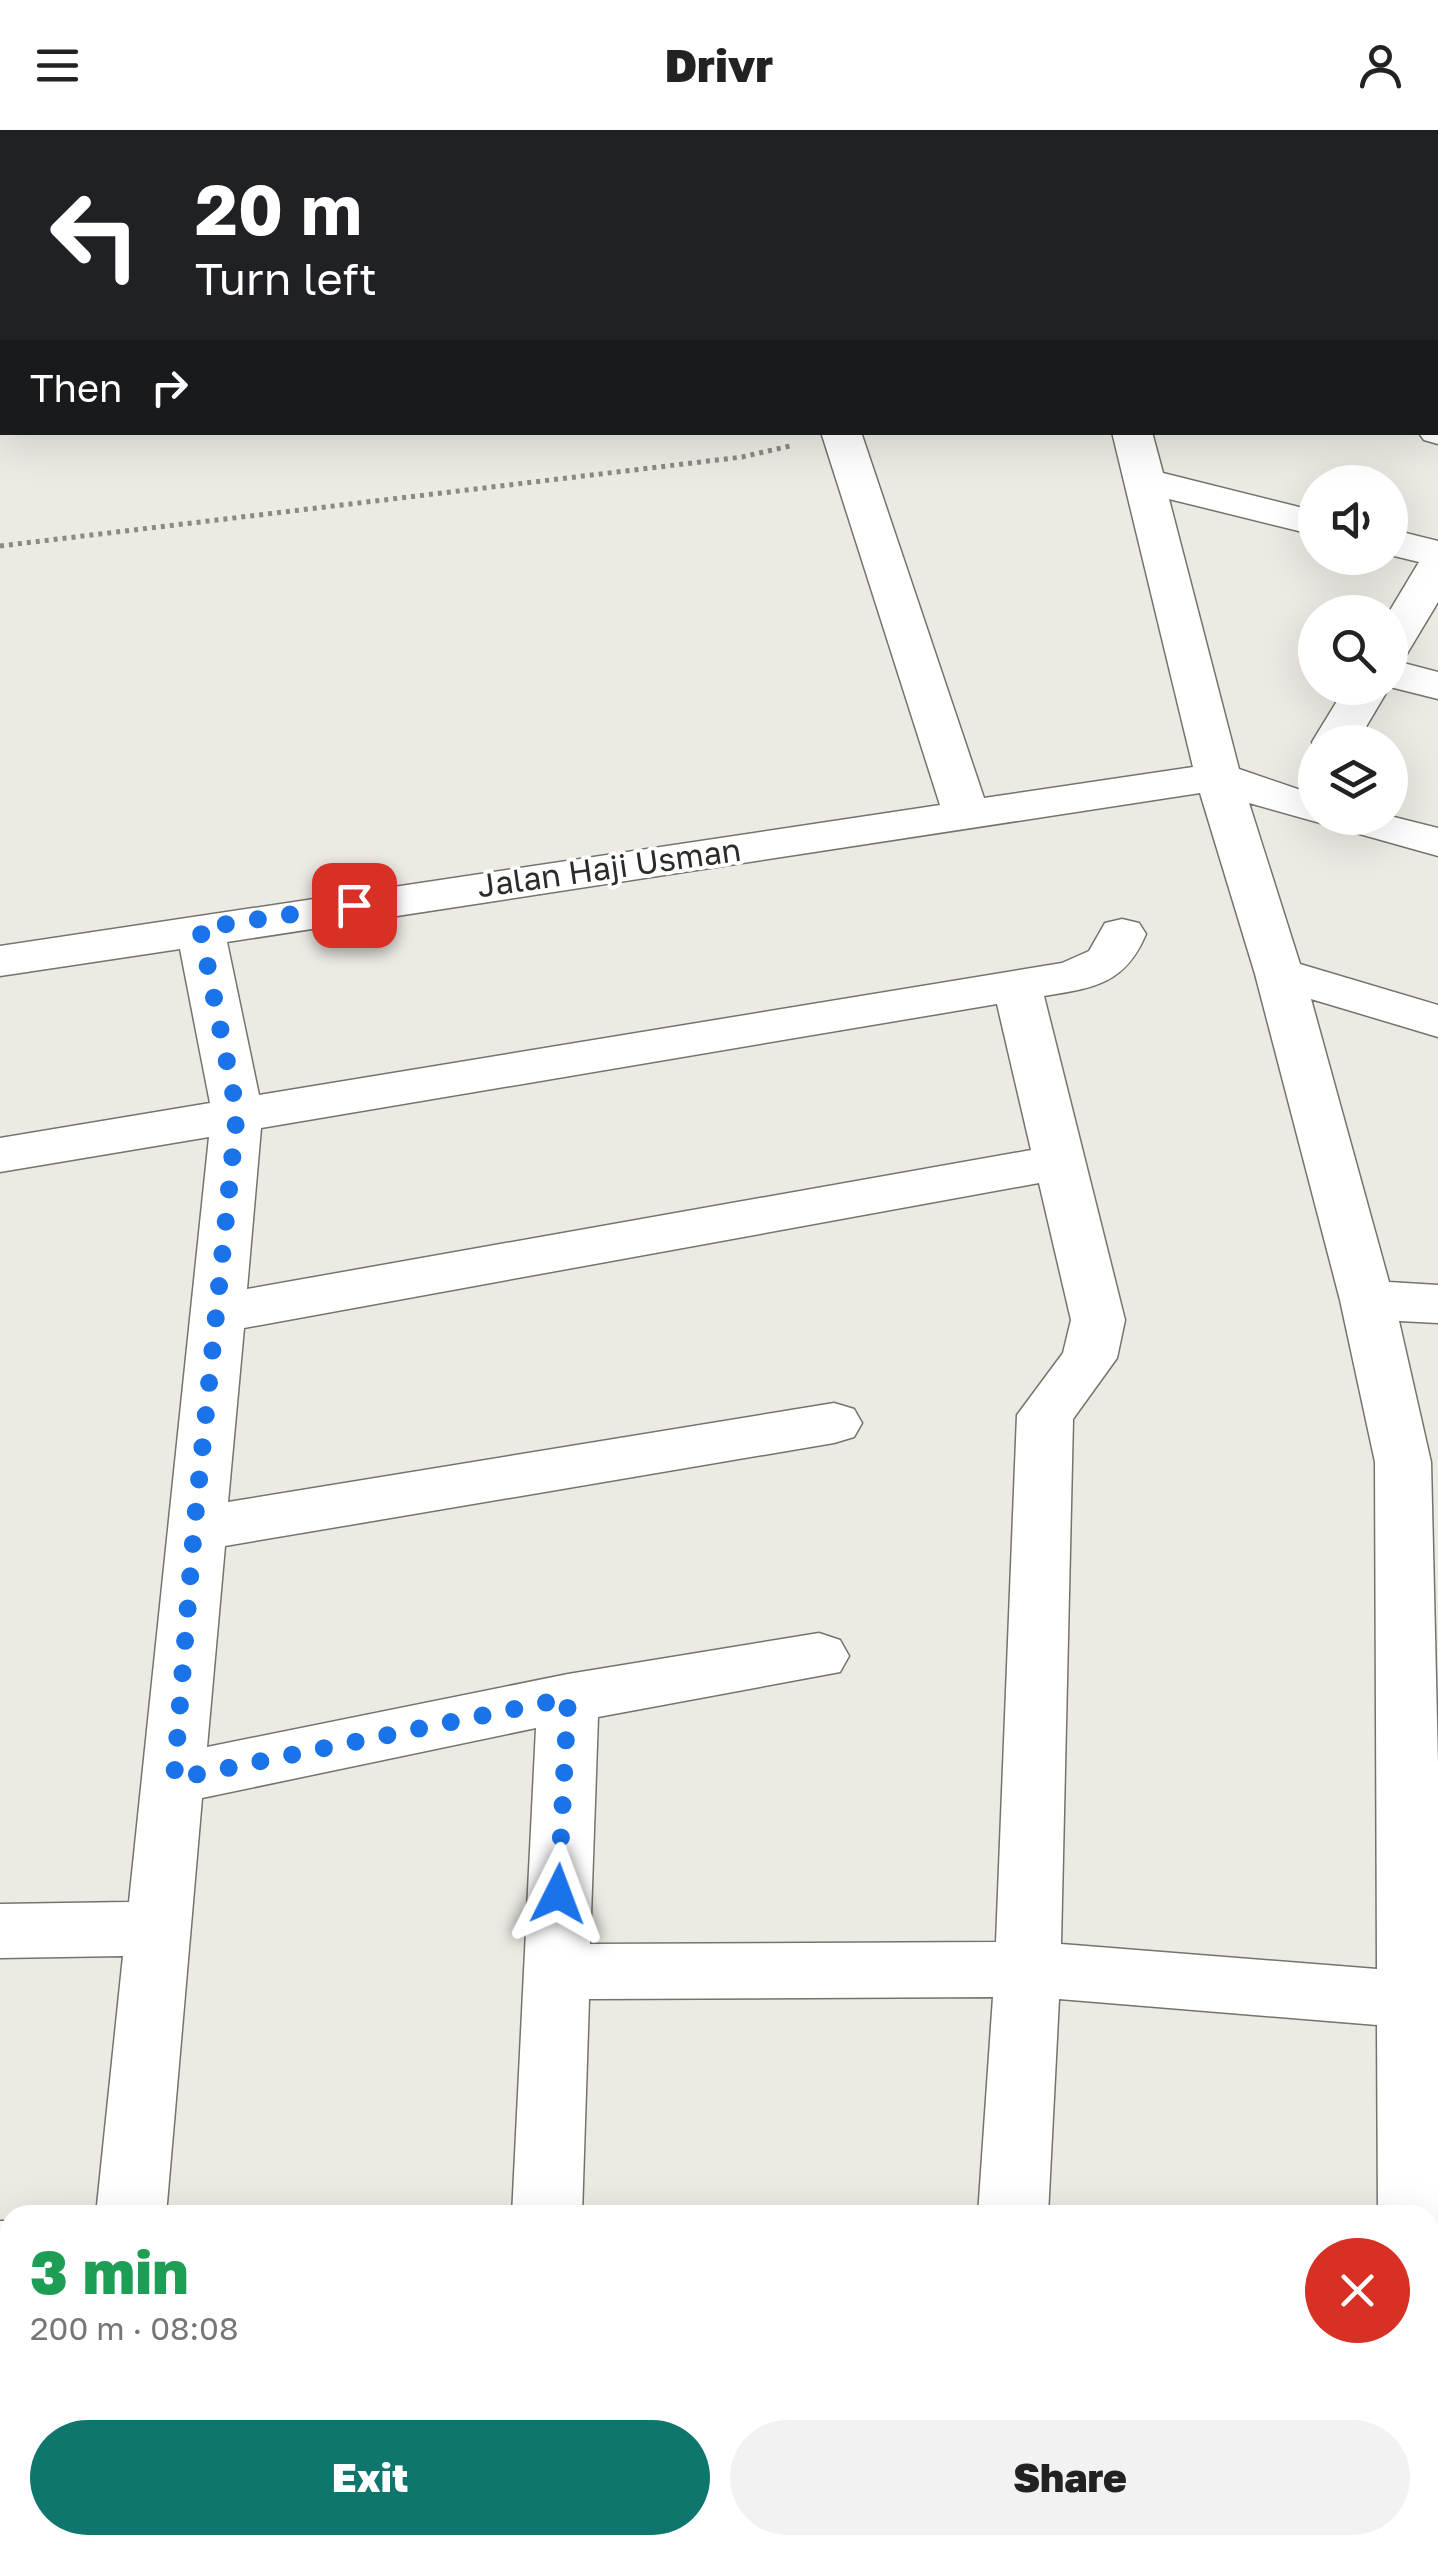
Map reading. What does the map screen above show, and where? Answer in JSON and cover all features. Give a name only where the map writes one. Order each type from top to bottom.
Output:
[{"type":"street","points":[[1133,435],[1148,482],[1218,778],[1279,974],[1367,1300],[1403,1462],[1422,1578],[1425,1844],[1412,2000],[1421,2173]]},
{"type":"street","points":[[824,438],[966,814]]},
{"type":"street","points":[[1148,482],[1298,520]]},
{"type":"street","points":[[1408,546],[1438,554]]},
{"type":"street","points":[[1408,617],[1438,565]]},
{"type":"street","points":[[1408,678],[1438,686]]},
{"type":"street","points":[[1218,778],[1298,795]]},
{"type":"street","name":"Jalan Haji Usman","points":[[0,961],[1218,778]]},
{"type":"street","points":[[1408,834],[1438,842]]},
{"type":"street","points":[[132,2205],[237,1112],[200,928]]},
{"type":"street","points":[[0,1155],[237,1112],[1017,985],[1100,968],[1113,958],[1122,934]]},
{"type":"street","points":[[1279,974],[1438,1021]]},
{"type":"street","points":[[1014,2205],[1028,1970],[1045,1415],[1089,1358],[1098,1320],[1017,985]]},
{"type":"street","points":[[215,1314],[1060,1162]]},
{"type":"street","points":[[1367,1300],[1438,1304]]},
{"type":"street","points":[[194,1529],[834,1423]]},
{"type":"street","points":[[174,1779],[568,1698],[819,1656]]},
{"type":"street","points":[[547,2205],[568,1698]]},
{"type":"street","points":[[0,1931],[158,1928]]},
{"type":"street","points":[[554,1972],[1028,1970],[1412,2000]]},
{"type":"path","points":[[0,546],[742,457],[824,438]]},
{"type":"route","points":[[354,905],[200,928],[237,1112],[194,1529],[174,1779],[568,1698],[558,1894]]}]
